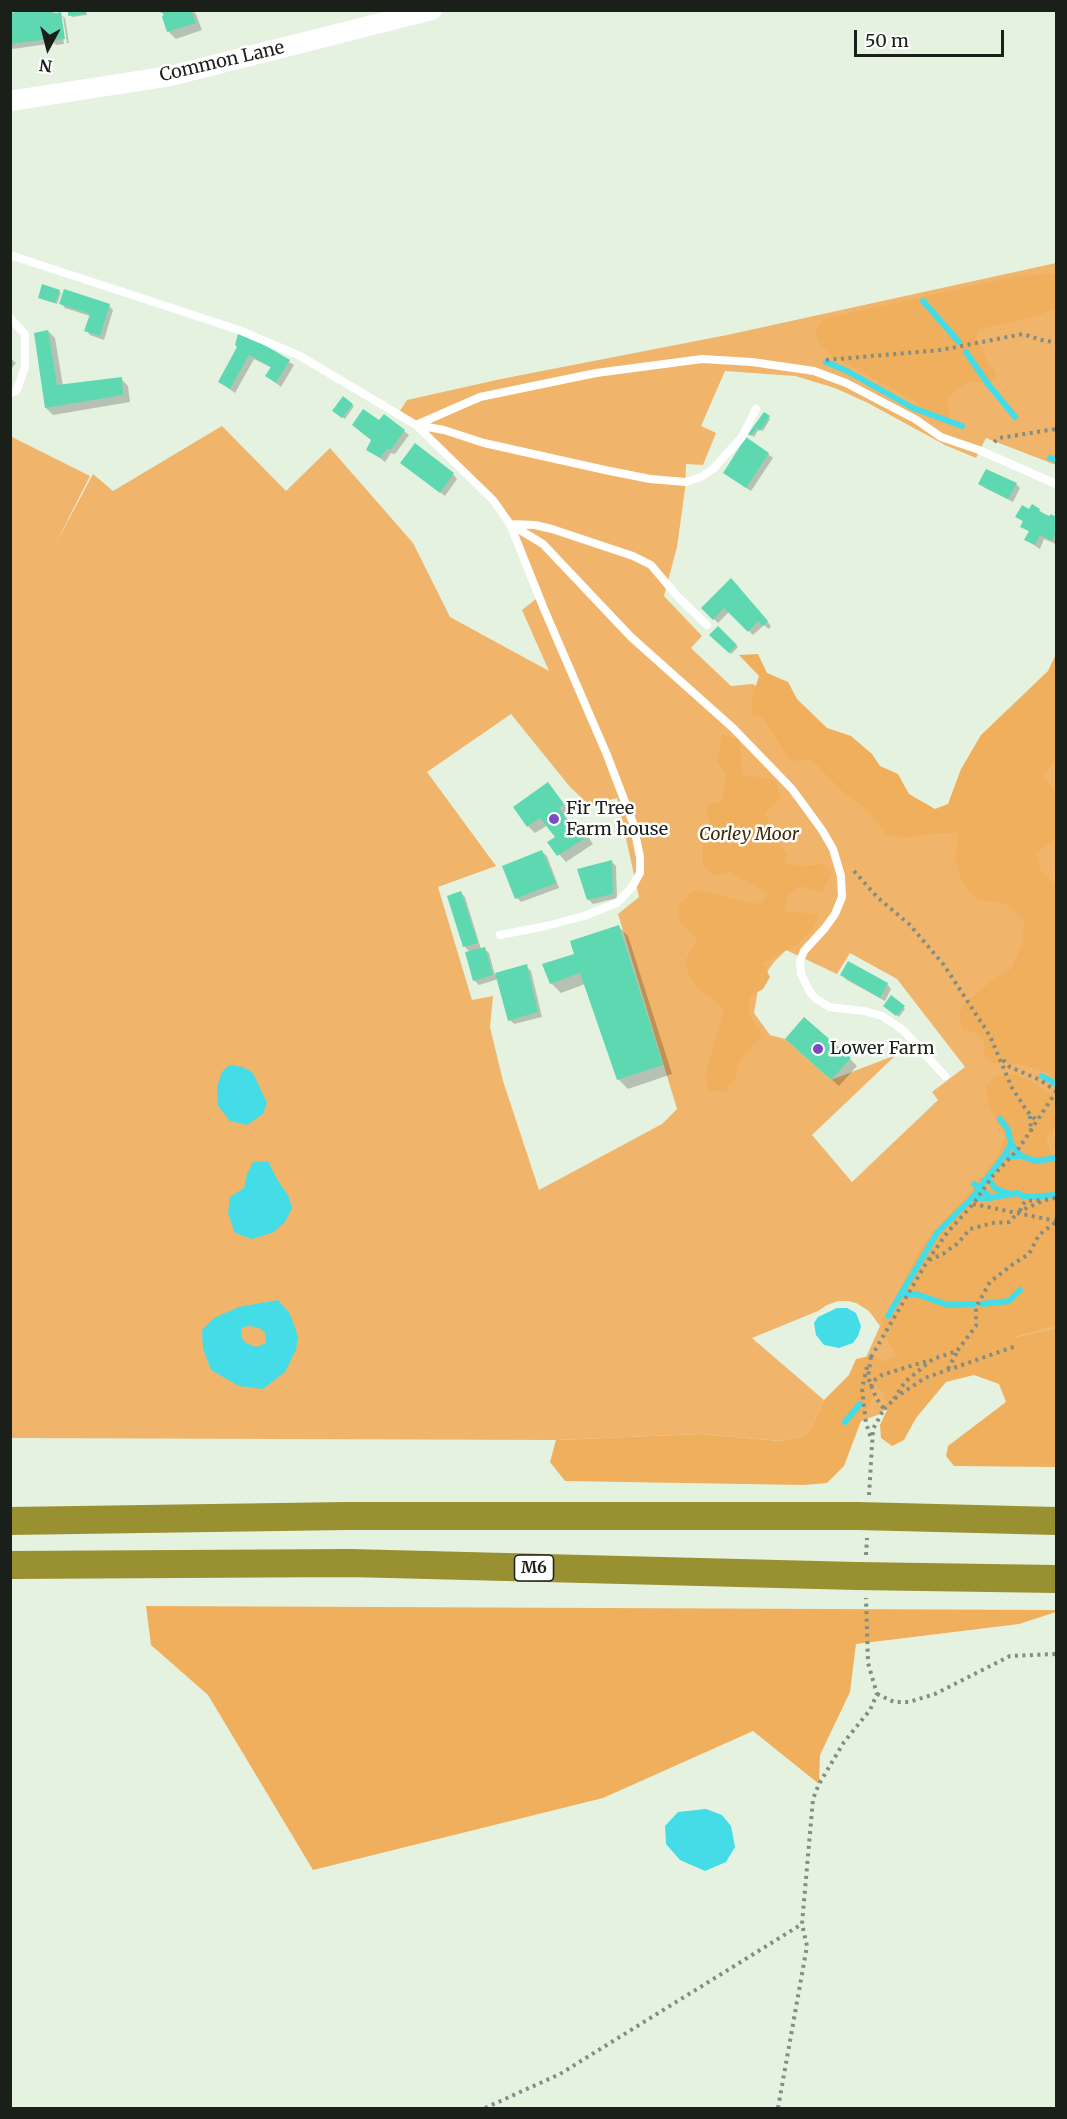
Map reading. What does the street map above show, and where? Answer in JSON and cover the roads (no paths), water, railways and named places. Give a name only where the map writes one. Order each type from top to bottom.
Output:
[{"type":"highway","points":[[10,1521],[345,1516],[858,1516],[1056,1521]]},
{"type":"highway","name":"M6","points":[[10,1564],[350,1563],[1056,1579]]},
{"type":"street","name":"Common Lane","points":[[10,101],[170,76],[432,10]]},
{"type":"lane","points":[[10,255],[239,330],[300,356],[416,425],[493,500],[510,524],[607,755],[629,814],[640,857],[640,873],[632,887],[617,903],[584,916],[500,935]]},
{"type":"lane","points":[[10,318],[25,334],[25,367],[17,390],[10,394]]},
{"type":"lane","points":[[416,425],[480,397],[596,373],[702,359],[780,365],[814,371],[846,383],[915,419],[940,437],[979,450],[1056,484]]},
{"type":"lane","points":[[416,425],[444,430],[484,443],[616,472],[650,479],[686,482],[701,477],[713,469],[742,437],[756,409]]},
{"type":"lane","points":[[510,524],[535,525],[552,529],[633,556],[651,565],[678,597],[707,625]]},
{"type":"lane","points":[[510,524],[543,544],[631,637],[733,728],[792,789],[833,849],[841,876],[842,897],[835,914],[804,951],[800,961],[801,974],[815,998],[829,1007],[864,1011],[882,1016],[903,1030],[945,1076]]},
{"type":"water","points":[[229,1065],[243,1067],[253,1073],[267,1103],[263,1114],[247,1125],[230,1121],[218,1106],[217,1087],[222,1072]]},
{"type":"water","points":[[268,1161],[288,1195],[292,1208],[285,1222],[274,1232],[252,1239],[235,1233],[228,1213],[230,1197],[244,1188],[253,1162]]},
{"type":"water","points":[[278,1300],[290,1314],[298,1336],[296,1350],[285,1372],[263,1389],[239,1386],[211,1370],[203,1349],[202,1330],[214,1318],[239,1307]],"holes":[[[251,1326],[265,1333],[266,1343],[256,1347],[246,1343],[242,1338],[241,1329],[244,1327]]]},
{"type":"water","points":[[837,1308],[847,1308],[856,1313],[861,1326],[853,1343],[839,1348],[824,1345],[816,1335],[814,1323],[818,1317]]},
{"type":"water","points":[[706,1809],[722,1815],[731,1826],[735,1847],[726,1862],[705,1871],[680,1860],[666,1844],[665,1826],[678,1812]]},
{"type":"waterway","points":[[923,301],[959,342]]},
{"type":"waterway","points":[[966,352],[1015,417]]},
{"type":"waterway","points":[[826,362],[847,371],[913,408],[962,426]]},
{"type":"waterway","points":[[1050,458],[1056,460]]},
{"type":"waterway","points":[[1042,1076],[1056,1084]]},
{"type":"waterway","points":[[1000,1119],[1008,1130],[1011,1144],[1021,1156],[1036,1161],[1056,1158]]},
{"type":"waterway","points":[[888,1316],[937,1233],[972,1198],[1011,1144]]},
{"type":"waterway","points":[[1004,1156],[1021,1156]]},
{"type":"waterway","points":[[984,1181],[988,1179],[996,1189],[1008,1193]]},
{"type":"waterway","points":[[974,1184],[990,1198]]},
{"type":"waterway","points":[[972,1198],[990,1198],[1017,1193],[1032,1197],[1055,1195]]},
{"type":"waterway","points":[[982,1304],[1009,1301],[1020,1290]]},
{"type":"waterway","points":[[900,1294],[916,1294],[948,1305],[974,1304]]},
{"type":"waterway","points":[[845,1422],[860,1404]]},
{"type":"place","name":"Fir Tree Farm house","points":[[554,819]]},
{"type":"place","name":"Lower Farm","points":[[818,1049]]},
{"type":"park label","name":"Corley Moor","points":[[749,835]]}]
